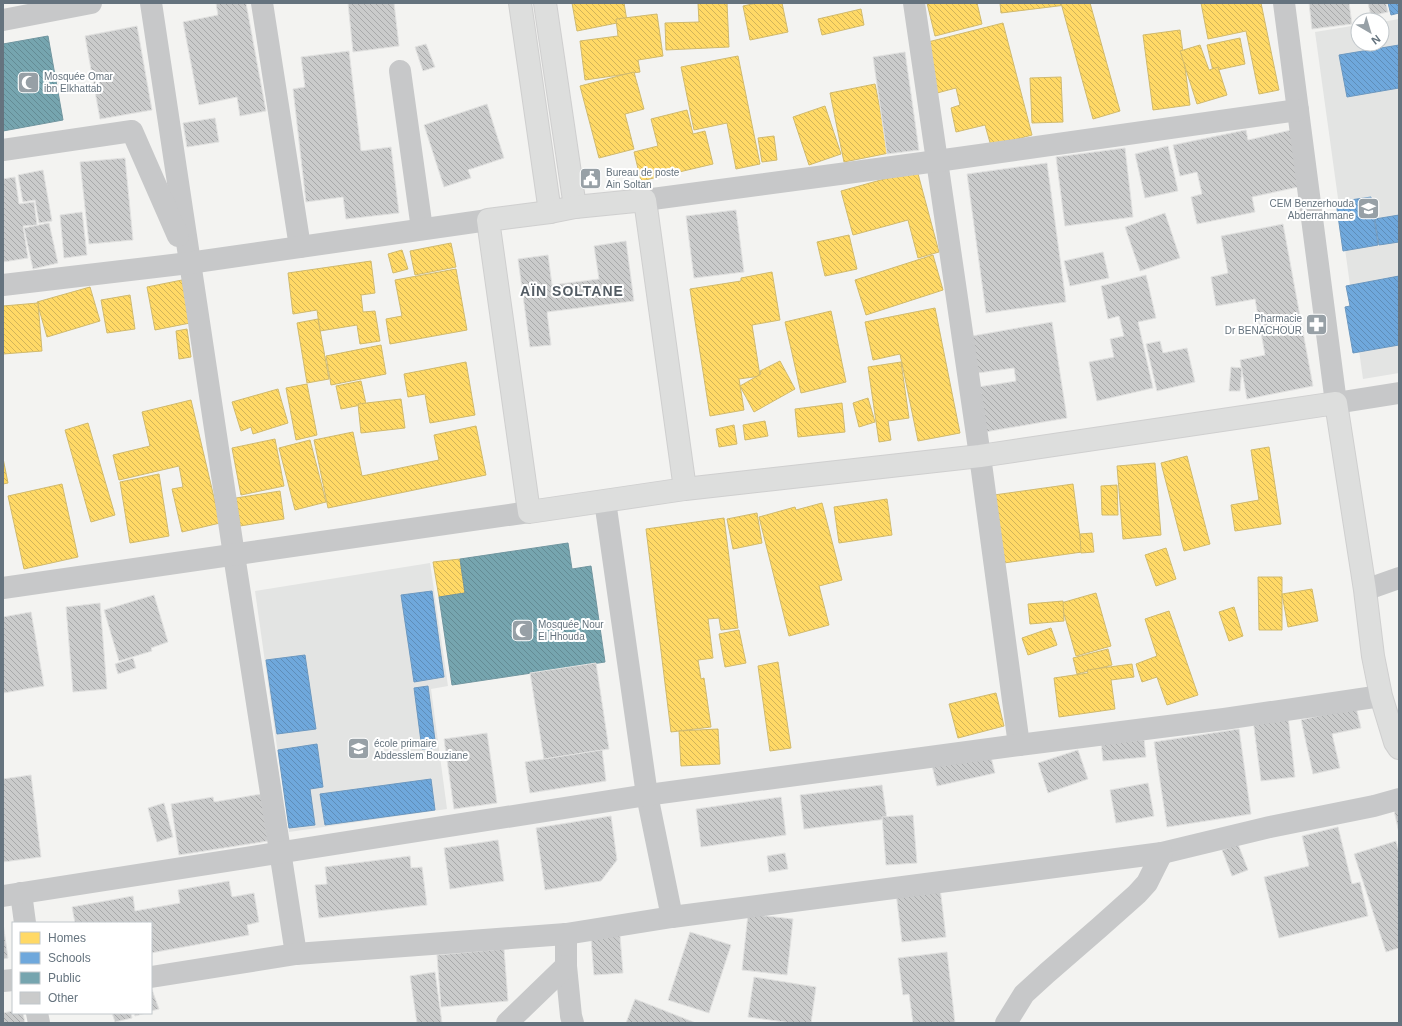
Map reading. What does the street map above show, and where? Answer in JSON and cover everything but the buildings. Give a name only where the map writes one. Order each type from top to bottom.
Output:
[{"type":"main road","points":[[520,3],[550,212]]},
{"type":"main road","points":[[545,3],[575,207]]},
{"type":"main road","points":[[685,489],[645,200],[575,207],[550,212],[488,220],[529,512],[685,489],[980,456],[1336,403],[1365,590],[1373,656],[1381,696],[1395,742],[1399,748]]},
{"type":"street","points":[[3,20],[91,3]]},
{"type":"street","points":[[151,3],[189,263],[296,954]]},
{"type":"street","points":[[262,3],[300,247]]},
{"type":"street","points":[[914,3],[980,456],[1019,745]]},
{"type":"street","points":[[1284,3],[1336,403],[1399,393]]},
{"type":"street","points":[[400,71],[422,229]]},
{"type":"street","points":[[645,200],[937,161],[1298,110]]},
{"type":"street","points":[[3,150],[132,131],[189,263]]},
{"type":"street","points":[[3,285],[189,263],[488,220]]},
{"type":"street","points":[[605,501],[646,795],[672,916]]},
{"type":"street","points":[[3,588],[529,512]]},
{"type":"street","points":[[1365,590],[1399,578]]},
{"type":"street","points":[[25,922],[12,894],[646,795],[1224,719],[1381,696]]},
{"type":"street","points":[[152,977],[296,954],[566,934],[672,916],[1162,853],[1270,827],[1374,806],[1399,799]]},
{"type":"street","points":[[1006,1023],[1024,994],[1047,972],[1137,894],[1147,883],[1162,853]]},
{"type":"street","points":[[566,934],[566,966],[573,1023]]},
{"type":"street","points":[[507,1023],[566,966]]},
{"type":"shaded area","name":"CEM Benzerhouda Abderrahmane","points":[[1399,19],[1399,373],[1363,379],[1315,32],[1350,26],[1350,52],[1390,52],[1390,21]]},
{"type":"shaded area","name":"école primaire Abdesslem Bouziane","points":[[430,563],[448,686],[431,689],[447,809],[289,832],[255,591]]},
{"type":"place","name":"Mosquée Omar ibn Elkhattab","points":[[29,82]]},
{"type":"place","name":"Bureau de poste Ain Soltan","points":[[591,178]]},
{"type":"place","name":"CEM Benzerhouda Abderrahmane","points":[[1369,209]]},
{"type":"place","name":"Pharmacie Dr BENACHOUR","points":[[1317,324]]},
{"type":"place","name":"Mosquée Nour El Hhouda","points":[[522,630]]},
{"type":"place","name":"école primaire Abdesslem Bouziane","points":[[358,749]]},
{"type":"district","name":"AÏN SOLTANE","points":[[572,291]]}]
